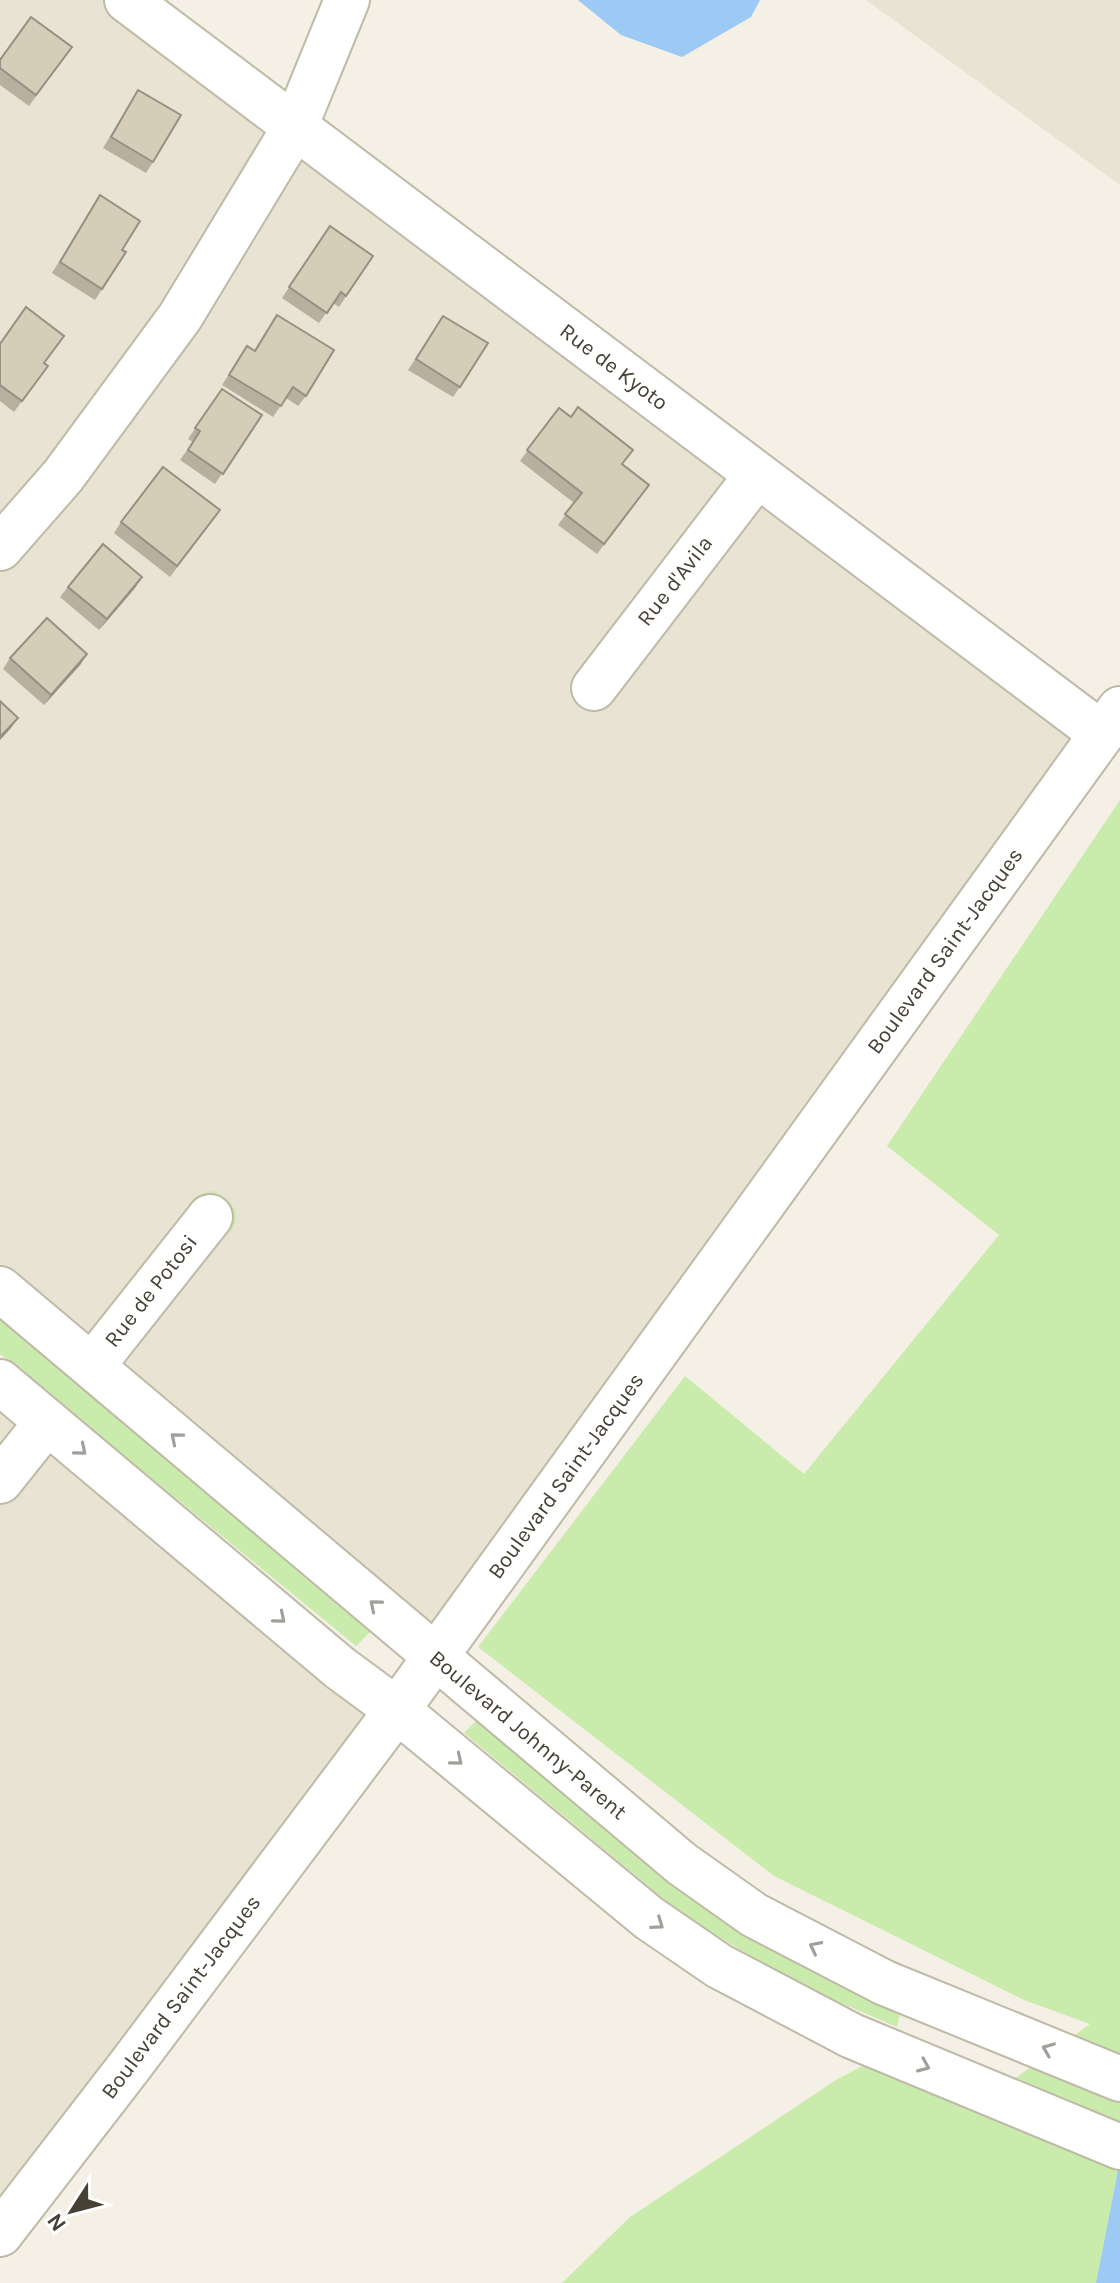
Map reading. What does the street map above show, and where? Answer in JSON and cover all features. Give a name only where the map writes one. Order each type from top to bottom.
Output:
[{"type":"street","name":"Rue de Kyoto","points":[[127,0],[757,475],[1111,721]]},
{"type":"street","points":[[0,548],[63,476],[180,317],[295,127],[347,0]]},
{"type":"street","name":"Rue d'Avila","points":[[594,688],[757,475]]},
{"type":"street","name":"Boulevard Saint-Jacques","points":[[0,2234],[397,1710],[1111,721]]},
{"type":"street","name":"Rue de Potosi","points":[[92,1366],[210,1217]]},
{"type":"street","name":"Boulevard Johnny-Parent","points":[[0,1289],[682,1864],[754,1915],[885,1983],[1120,2079]]},
{"type":"street","points":[[0,1382],[340,1668],[397,1710],[649,1918],[719,1966],[852,2036],[1120,2147]]},
{"type":"street","points":[[0,1481],[47,1422]]},
{"type":"shaded area","points":[[0,0],[127,0],[1102,734],[434,1656],[0,1287]]},
{"type":"shaded area","points":[[866,0],[1120,0],[1120,185]]},
{"type":"shaded area","points":[[0,1382],[397,1710],[0,2234]]},
{"type":"green space","points":[[1120,800],[1120,2160],[1096,2283],[562,2283],[630,2217],[836,2080],[877,2058],[981,2103],[1090,2024],[1024,2000],[774,1876],[478,1647],[685,1376],[804,1474],[999,1235],[887,1146]]},
{"type":"green space","points":[[212,1191],[230,1203],[236,1219],[228,1233],[208,1242],[185,1215],[194,1198]]},
{"type":"green space","points":[[0,1316],[370,1632],[356,1646],[0,1354]]},
{"type":"green space","points":[[476,1721],[704,1908],[772,1950],[900,2012],[897,2027],[799,1985],[683,1915],[464,1733]]},
{"type":"water","points":[[578,0],[760,0],[751,17],[682,57],[621,35]]},
{"type":"water","points":[[1120,2160],[1120,2283],[1096,2283]]},
{"type":"building","points":[[31,17],[72,47],[36,95],[0,68],[0,60]]},
{"type":"building","points":[[138,90],[181,115],[153,162],[111,137]]},
{"type":"building","points":[[100,195],[140,221],[122,250],[126,252],[102,289],[60,262]]},
{"type":"building","points":[[330,226],[373,256],[346,296],[341,292],[327,313],[289,287]]},
{"type":"building","points":[[26,307],[64,336],[44,363],[48,366],[22,401],[0,385],[0,344]]},
{"type":"building","points":[[277,315],[334,350],[306,396],[293,387],[281,406],[229,375],[247,346],[255,351]]},
{"type":"building","points":[[443,316],[488,343],[460,387],[416,359]]},
{"type":"building","points":[[222,389],[262,415],[223,474],[188,450],[200,431],[195,428]]},
{"type":"building","points":[[578,407],[633,450],[622,464],[649,485],[604,544],[565,514],[582,493],[527,450],[559,408],[571,417]]},
{"type":"building","points":[[163,467],[220,510],[177,566],[121,522]]},
{"type":"building","points":[[103,544],[142,577],[107,619],[68,587]]},
{"type":"building","points":[[47,618],[87,654],[51,695],[10,658]]},
{"type":"building","points":[[0,701],[18,718],[0,737]]}]
